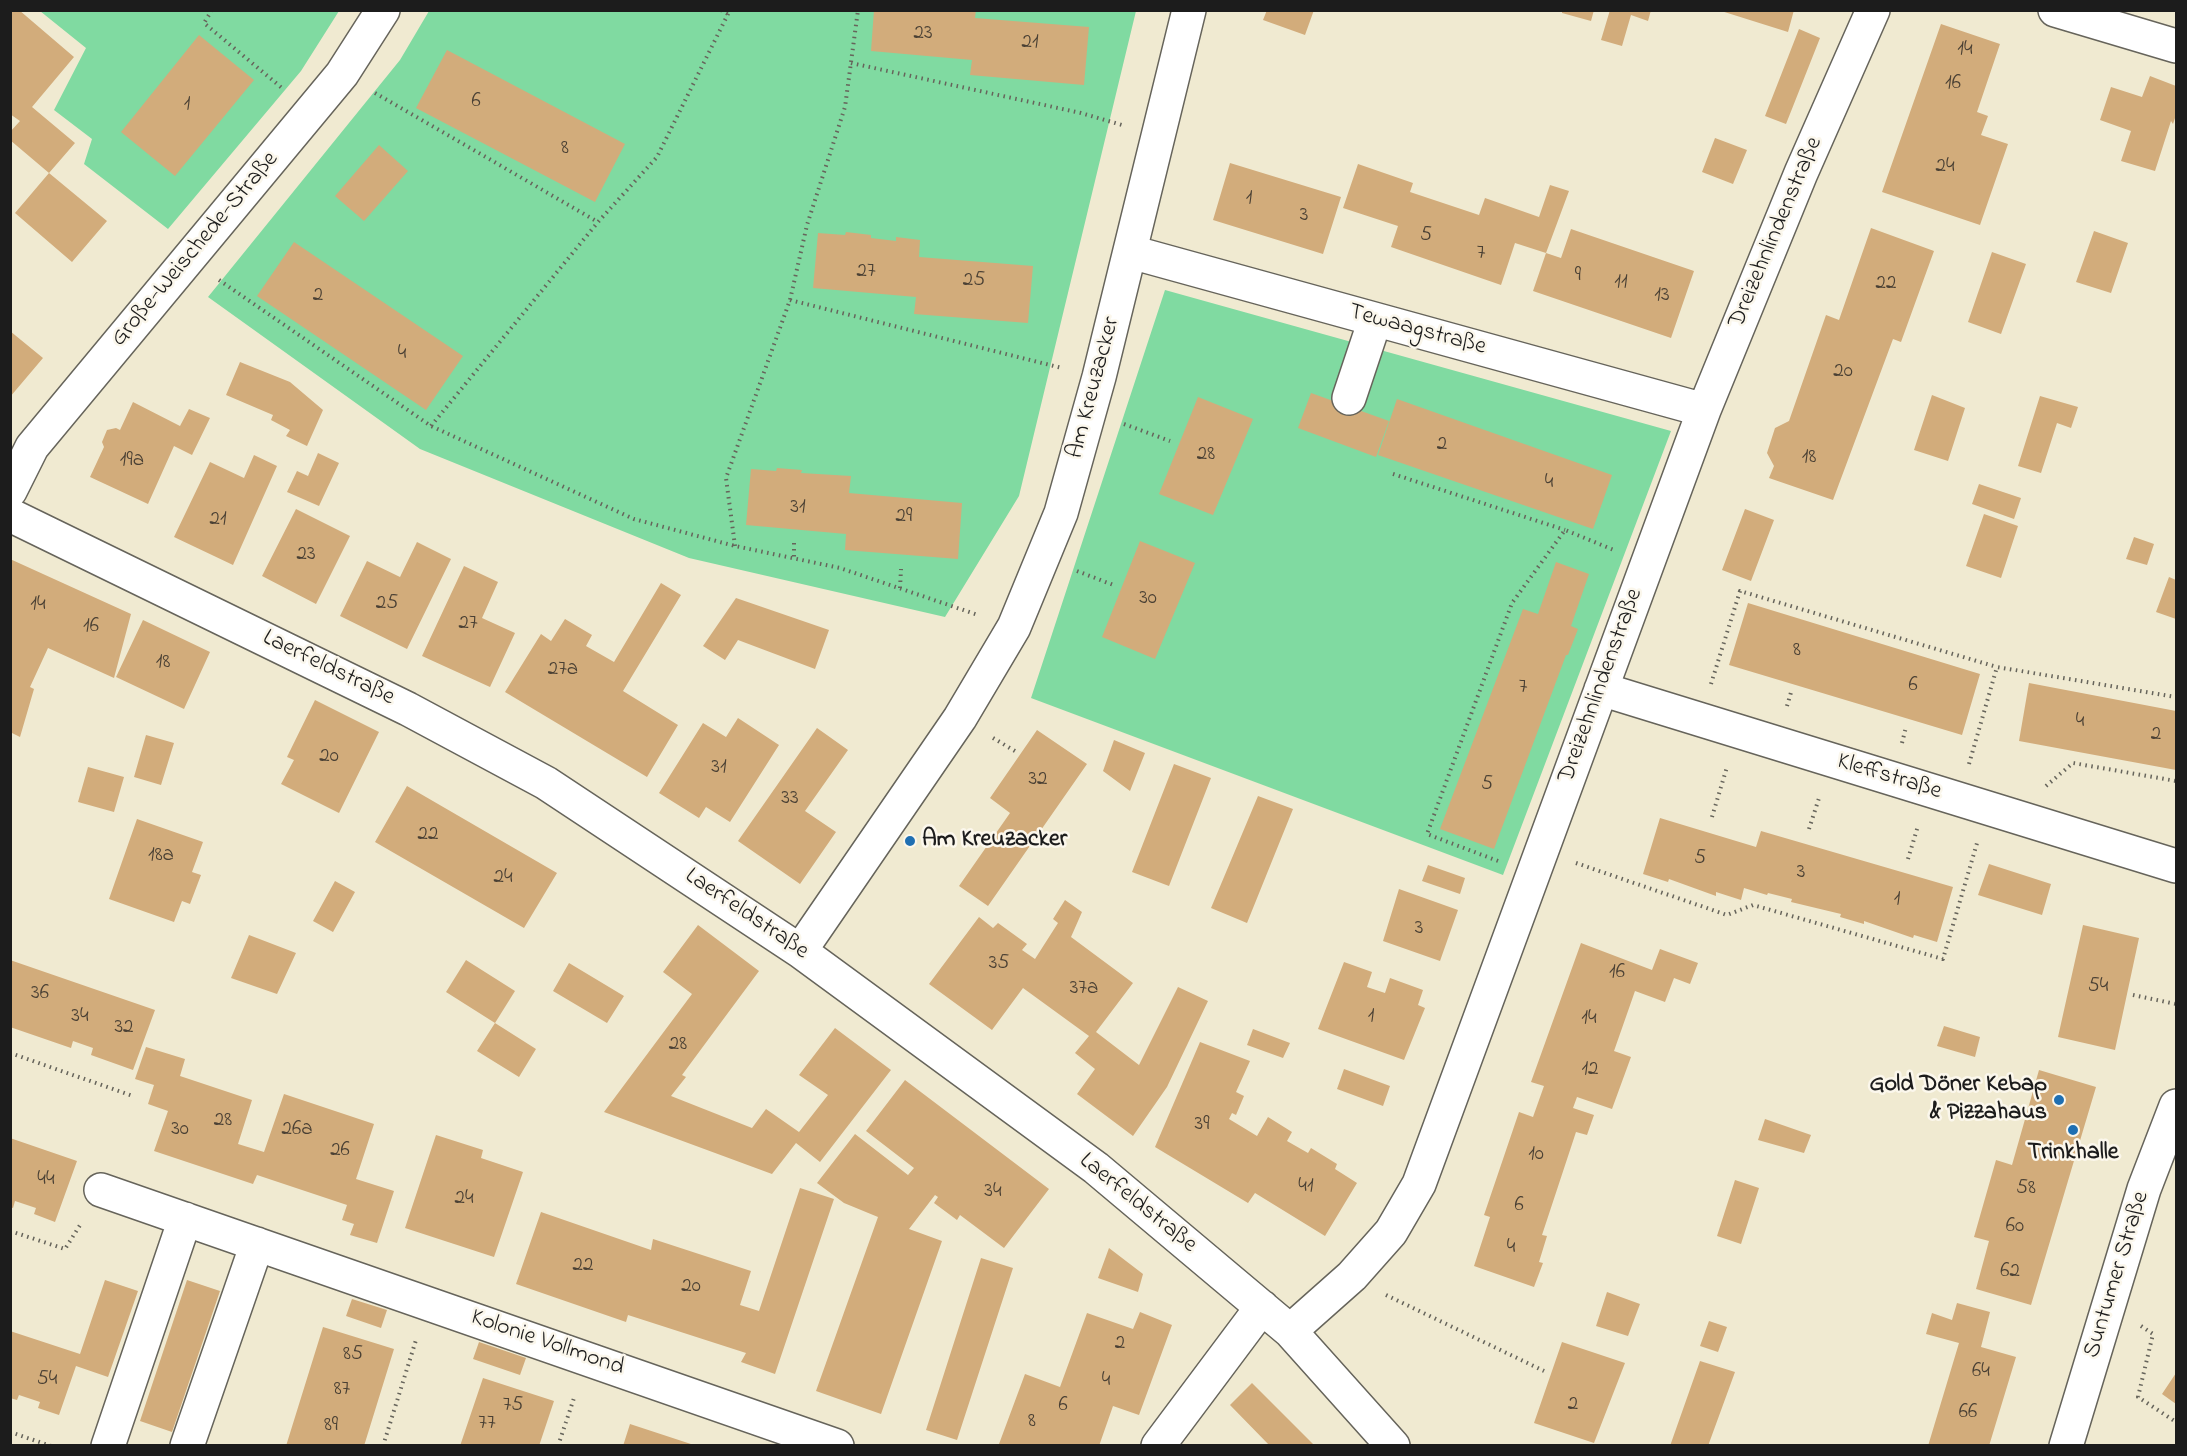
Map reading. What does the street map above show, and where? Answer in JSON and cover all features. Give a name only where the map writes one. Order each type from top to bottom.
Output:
[{"type":"street","name":"Große-Weischede-Straße","points":[[10,491],[32,447],[342,74],[383,10]]},
{"type":"street","name":"Am Kreuzacker","points":[[800,951],[960,718],[1014,627],[1061,513],[1131,252],[1190,10]]},
{"type":"street","name":"Dreizehnlindenstraße","points":[[1290,1331],[1352,1276],[1391,1232],[1419,1184],[1704,410],[1797,184],[1873,10]]},
{"type":"street","points":[[2055,10],[2176,46]]},
{"type":"street","name":"Tewaagstraße","points":[[1131,252],[1704,410]]},
{"type":"street","points":[[1348,398],[1375,320]]},
{"type":"street","name":"Laerfeldstraße","points":[[10,515],[365,687],[546,783],[800,951],[1096,1168],[1290,1331],[1394,1446]]},
{"type":"street","name":"Kleffstraße","points":[[1601,689],[2176,867]]},
{"type":"street","name":"Suntumer Straße","points":[[2066,1446],[2144,1189],[2176,1106]]},
{"type":"street","name":"Kolonie Vollmond","points":[[101,1190],[837,1446]]},
{"type":"street","points":[[108,1446],[185,1219]]},
{"type":"street","points":[[187,1446],[256,1244]]},
{"type":"street","points":[[1158,1446],[1262,1307]]},
{"type":"path","points":[[212,10],[204,23],[311,112]]},
{"type":"path","points":[[430,426],[598,222],[657,157],[729,12],[721,10]]},
{"type":"path","points":[[735,546],[726,478],[790,300],[807,225],[845,107],[858,10]]},
{"type":"path","points":[[851,63],[1103,119]]},
{"type":"path","points":[[372,91],[598,222]]},
{"type":"path","points":[[189,259],[430,426],[634,519],[735,546],[840,568],[1014,627]]},
{"type":"path","points":[[790,300],[1044,364]]},
{"type":"path","points":[[1089,412],[1170,441]]},
{"type":"path","points":[[1393,474],[1565,530],[1647,564]]},
{"type":"path","points":[[1565,530],[1512,603],[1427,834],[1727,915],[1753,905],[1942,959],[1997,667]]},
{"type":"path","points":[[794,543],[794,558]]},
{"type":"path","points":[[900,588],[901,569]]},
{"type":"path","points":[[1700,719],[1740,591],[1997,667],[2176,697]]},
{"type":"path","points":[[1712,817],[1737,731]]},
{"type":"path","points":[[2039,792],[2073,763],[2176,781]]},
{"type":"path","points":[[2133,995],[2176,1004]]},
{"type":"path","points":[[10,1053],[133,1095]]},
{"type":"path","points":[[10,1231],[65,1249],[101,1190]]},
{"type":"path","points":[[1352,1276],[1389,1297],[1544,1371]]},
{"type":"path","points":[[383,1446],[427,1302]]},
{"type":"path","points":[[2108,1304],[2152,1334],[2138,1397],[2176,1422]]},
{"type":"path","points":[[558,1446],[587,1358]]},
{"type":"path","points":[[10,1432],[51,1446]]},
{"type":"green space","points":[[40,11],[339,11],[301,71],[168,229],[84,164],[92,139],[54,110],[86,48]]},
{"type":"green space","points":[[429,11],[1136,11],[1019,496],[945,617],[689,558],[420,449],[208,297],[400,60]]},
{"type":"green space","points":[[1165,290],[1671,431],[1503,875],[1031,698]]},
{"type":"building","points":[[10,10],[19,10],[74,57],[32,107],[75,143],[49,173],[10,140],[10,132],[20,121],[10,114]]},
{"type":"building","points":[[874,10],[976,10],[975,18],[1089,27],[1084,85],[970,75],[972,60],[871,51]]},
{"type":"building","points":[[1267,10],[1314,10],[1305,35],[1263,20]]},
{"type":"building","points":[[1562,10],[1594,10],[1591,21],[1562,13]]},
{"type":"building","points":[[1610,10],[1651,10],[1648,21],[1631,15],[1622,46],[1601,40]]},
{"type":"building","points":[[1718,10],[1794,10],[1788,32]]},
{"type":"building","points":[[1941,24],[2000,44],[1977,112],[1988,116],[1981,135],[2008,144],[1980,225],[1882,192]]},
{"type":"building","points":[[1799,29],[1820,38],[1786,124],[1765,116]]},
{"type":"building","points":[[199,35],[254,80],[175,176],[121,132]]},
{"type":"building","points":[[447,50],[625,144],[595,202],[416,108]]},
{"type":"building","points":[[2150,76],[2176,86],[2176,115],[2173,124],[2171,121],[2155,171],[2121,161],[2131,131],[2100,120],[2111,87],[2142,97]]},
{"type":"building","points":[[1715,138],[1747,150],[1733,184],[1702,172]]},
{"type":"building","points":[[379,145],[408,171],[364,221],[335,196]]},
{"type":"building","points":[[1230,163],[1341,197],[1323,254],[1213,220]]},
{"type":"building","points":[[1358,164],[1413,183],[1410,192],[1479,215],[1485,198],[1539,217],[1550,185],[1569,191],[1546,253],[1515,243],[1501,285],[1391,247],[1398,226],[1343,208]]},
{"type":"building","points":[[49,173],[107,221],[72,262],[15,213]]},
{"type":"building","points":[[1871,228],[1934,251],[1901,342],[1893,339],[1833,500],[1769,478],[1774,466],[1767,453],[1775,428],[1789,421],[1826,315],[1839,320]]},
{"type":"building","points":[[1571,229],[1694,271],[1671,338],[1533,291],[1546,253],[1561,258]]},
{"type":"building","points":[[2094,231],[2128,243],[2111,293],[2076,282]]},
{"type":"building","points":[[846,232],[896,241],[896,237],[920,240],[919,257],[1033,266],[1028,323],[914,314],[916,297],[813,288],[818,233],[845,235]]},
{"type":"building","points":[[294,242],[463,356],[426,410],[257,296]]},
{"type":"building","points":[[1992,252],[2026,264],[2001,334],[1968,322]]},
{"type":"building","points":[[10,331],[43,358],[10,397]]},
{"type":"building","points":[[240,362],[290,382],[323,410],[307,446],[286,436],[290,430],[271,420],[273,415],[226,395]]},
{"type":"building","points":[[1311,393],[1389,421],[1376,457],[1298,428]]},
{"type":"building","points":[[1932,395],[1965,408],[1948,461],[1914,450]]},
{"type":"building","points":[[2040,396],[2078,407],[2071,428],[2057,423],[2041,473],[2018,466]]},
{"type":"building","points":[[1198,397],[1253,419],[1213,515],[1159,494]]},
{"type":"building","points":[[1397,399],[1612,475],[1593,529],[1378,455]]},
{"type":"building","points":[[133,402],[180,426],[189,409],[210,418],[192,455],[174,446],[148,504],[90,477],[104,447],[102,442],[107,430],[116,428],[120,430]]},
{"type":"building","points":[[318,453],[339,463],[319,506],[287,492],[297,471],[308,476]]},
{"type":"building","points":[[254,455],[277,466],[233,565],[174,537],[210,462],[244,478]]},
{"type":"building","points":[[777,468],[802,470],[801,473],[851,476],[849,493],[962,503],[958,559],[845,550],[846,534],[746,525],[751,469],[776,471]]},
{"type":"building","points":[[1979,484],[2021,498],[2014,519],[1972,504]]},
{"type":"building","points":[[296,509],[350,536],[316,604],[262,576]]},
{"type":"building","points":[[1745,509],[1774,520],[1751,581],[1722,570]]},
{"type":"building","points":[[1984,514],[2018,526],[2001,578],[1966,566]]},
{"type":"building","points":[[2134,537],[2154,544],[2147,565],[2126,559]]},
{"type":"building","points":[[1140,541],[1195,563],[1155,659],[1102,637]]},
{"type":"building","points":[[417,542],[451,559],[407,649],[340,616],[367,561],[400,577]]},
{"type":"building","points":[[10,559],[131,614],[114,678],[48,648],[30,687],[34,689],[20,737],[10,732]]},
{"type":"building","points":[[1556,562],[1589,574],[1571,626],[1578,629],[1568,655],[1566,655],[1494,849],[1440,829],[1523,609],[1538,614]]},
{"type":"building","points":[[464,566],[498,582],[482,618],[515,633],[490,687],[422,656]]},
{"type":"building","points":[[2169,577],[2176,580],[2176,619],[2156,612]]},
{"type":"building","points":[[661,583],[681,595],[623,691],[678,725],[647,777],[505,692],[541,634],[551,641],[565,619],[592,635],[586,646],[614,662]]},
{"type":"building","points":[[736,598],[829,630],[815,669],[738,640],[725,660],[703,646]]},
{"type":"building","points":[[1748,603],[1980,674],[1962,735],[1729,665]]},
{"type":"building","points":[[143,620],[210,652],[184,709],[116,677]]},
{"type":"building","points":[[2029,683],[2176,711],[2176,770],[2019,741]]},
{"type":"building","points":[[315,700],[379,732],[339,813],[281,784],[294,760],[287,757]]},
{"type":"building","points":[[738,718],[779,745],[730,822],[706,807],[699,818],[659,793],[703,723],[726,737]]},
{"type":"building","points":[[817,728],[848,750],[805,811],[836,832],[800,884],[738,841]]},
{"type":"building","points":[[1037,730],[1087,764],[988,906],[959,886],[1010,813],[990,798]]},
{"type":"building","points":[[146,735],[174,743],[161,785],[134,777]]},
{"type":"building","points":[[1114,740],[1145,753],[1130,791],[1103,771]]},
{"type":"building","points":[[1174,764],[1211,778],[1169,886],[1132,872]]},
{"type":"building","points":[[88,767],[124,777],[114,812],[78,802]]},
{"type":"building","points":[[407,786],[557,873],[524,928],[375,842]]},
{"type":"building","points":[[1258,796],[1293,809],[1247,923],[1211,908]]},
{"type":"building","points":[[1660,818],[1756,847],[1761,831],[1953,887],[1937,942],[1914,935],[1913,938],[1864,921],[1864,924],[1840,917],[1841,914],[1791,902],[1792,899],[1768,893],[1767,895],[1744,888],[1741,900],[1716,892],[1716,896],[1669,879],[1668,882],[1643,874]]},
{"type":"building","points":[[137,819],[203,842],[192,872],[201,875],[190,904],[182,901],[174,922],[109,899]]},
{"type":"building","points":[[1989,864],[2051,884],[2042,915],[1978,895]]},
{"type":"building","points":[[1428,865],[1465,878],[1460,894],[1422,881]]},
{"type":"building","points":[[335,881],[355,892],[333,932],[313,921]]},
{"type":"building","points":[[1399,889],[1458,910],[1440,961],[1383,941]]},
{"type":"building","points":[[1065,900],[1082,912],[1071,937],[1133,983],[1096,1032],[1139,1065],[1178,987],[1208,1001],[1167,1087],[1133,1136],[1077,1094],[1095,1069],[1075,1053],[1089,1036],[1023,988],[992,1030],[929,984],[979,917],[993,928],[998,923],[1027,944],[1022,950],[1035,959],[1058,923],[1053,919]]},
{"type":"building","points":[[698,925],[759,971],[682,1075],[686,1077],[671,1096],[752,1128],[766,1109],[799,1132],[828,1095],[799,1075],[835,1028],[891,1070],[820,1162],[796,1143],[772,1174],[604,1112],[692,994],[663,972]]},
{"type":"building","points":[[2083,925],[2139,938],[2115,1050],[2058,1037]]},
{"type":"building","points":[[249,935],[296,953],[277,994],[231,978]]},
{"type":"building","points":[[1581,943],[1652,970],[1660,949],[1698,963],[1690,984],[1674,978],[1665,1002],[1635,991],[1614,1051],[1631,1057],[1612,1109],[1577,1097],[1573,1108],[1594,1115],[1587,1135],[1576,1132],[1542,1235],[1547,1236],[1539,1262],[1543,1263],[1534,1287],[1474,1266],[1490,1217],[1484,1215],[1519,1112],[1533,1117],[1544,1086],[1531,1082]]},
{"type":"building","points":[[10,960],[155,1010],[133,1070],[91,1055],[93,1048],[73,1041],[71,1048],[10,1027]]},
{"type":"building","points":[[466,960],[515,991],[495,1023],[446,992]]},
{"type":"building","points":[[1344,962],[1372,972],[1367,987],[1385,993],[1390,978],[1423,990],[1418,1005],[1425,1008],[1404,1060],[1318,1029]]},
{"type":"building","points":[[569,963],[624,996],[607,1023],[553,991]]},
{"type":"building","points":[[495,1023],[536,1049],[519,1077],[477,1051]]},
{"type":"building","points":[[1944,1026],[1980,1037],[1975,1057],[1937,1046]]},
{"type":"building","points":[[1253,1029],[1290,1043],[1283,1058],[1247,1045]]},
{"type":"building","points":[[1200,1042],[1250,1061],[1236,1092],[1244,1096],[1236,1115],[1232,1113],[1229,1119],[1257,1136],[1268,1117],[1292,1132],[1287,1141],[1308,1153],[1311,1148],[1337,1164],[1335,1169],[1357,1183],[1325,1236],[1255,1193],[1248,1203],[1155,1147]]},
{"type":"building","points":[[146,1047],[185,1059],[180,1076],[252,1100],[238,1144],[264,1152],[284,1094],[374,1124],[356,1179],[394,1191],[377,1243],[350,1235],[354,1224],[342,1220],[347,1205],[257,1175],[253,1184],[154,1151],[168,1111],[148,1104],[154,1085],[135,1079]]},
{"type":"building","points":[[1344,1069],[1390,1086],[1383,1106],[1337,1089]]},
{"type":"building","points":[[2039,1070],[2096,1087],[2031,1305],[1976,1289],[1989,1241],[1974,1237],[1996,1160],[2012,1165]]},
{"type":"building","points":[[905,1080],[1049,1189],[1004,1248],[960,1215],[957,1220],[934,1203],[938,1197],[935,1195],[909,1229],[942,1241],[881,1414],[816,1391],[878,1217],[844,1203],[817,1183],[855,1134],[908,1175],[914,1168],[866,1131]]},
{"type":"building","points":[[1765,1119],[1811,1135],[1804,1153],[1758,1140]]},
{"type":"building","points":[[436,1135],[483,1150],[481,1158],[523,1172],[494,1257],[405,1228]]},
{"type":"building","points":[[10,1138],[77,1161],[55,1222],[34,1214],[36,1208],[15,1201],[13,1208],[10,1207]]},
{"type":"building","points":[[1735,1180],[1759,1188],[1741,1244],[1717,1236]]},
{"type":"building","points":[[800,1188],[834,1199],[775,1374],[741,1362],[746,1353],[628,1315],[626,1322],[516,1284],[541,1212],[651,1250],[653,1239],[751,1271],[740,1305],[759,1311]]},
{"type":"building","points":[[1109,1248],[1143,1274],[1138,1292],[1098,1278]]},
{"type":"building","points":[[981,1258],[1013,1268],[957,1440],[926,1430]]},
{"type":"building","points":[[105,1280],[138,1291],[108,1377],[76,1366],[59,1415],[38,1408],[40,1402],[19,1395],[17,1400],[10,1398],[10,1331],[80,1354]]},
{"type":"building","points":[[187,1280],[220,1291],[172,1432],[140,1421]]},
{"type":"building","points":[[1607,1292],[1640,1304],[1628,1336],[1596,1326]]},
{"type":"building","points":[[352,1299],[387,1310],[381,1328],[346,1316]]},
{"type":"building","points":[[1957,1303],[1990,1312],[1981,1347],[2016,1357],[1989,1446],[1928,1446],[1959,1343],[1926,1334],[1932,1313],[1952,1320]]},
{"type":"building","points":[[1140,1312],[1172,1325],[1139,1415],[1113,1406],[1099,1446],[999,1444],[1025,1374],[1060,1387],[1087,1313],[1133,1329]]},
{"type":"building","points":[[1709,1321],[1727,1327],[1718,1352],[1700,1346]]},
{"type":"building","points":[[323,1327],[394,1349],[364,1446],[286,1446]]},
{"type":"building","points":[[479,1342],[526,1358],[520,1375],[473,1359]]},
{"type":"building","points":[[1562,1342],[1625,1363],[1594,1443],[1534,1423]]},
{"type":"building","points":[[1700,1361],[1735,1372],[1708,1446],[1670,1446]]},
{"type":"building","points":[[2176,1373],[2176,1404],[2162,1394]]},
{"type":"building","points":[[483,1378],[554,1401],[539,1446],[460,1446]]},
{"type":"building","points":[[1252,1383],[1315,1446],[1270,1446],[1230,1405]]},
{"type":"building","points":[[630,1424],[694,1445],[694,1446],[623,1446]]},
{"type":"place","name":"Am Kreuzacker","points":[[910,841]]},
{"type":"place","name":"Gold Döner Kebap & Pizzahaus","points":[[2059,1100]]},
{"type":"place","name":"Trinkhalle","points":[[2073,1130]]}]
